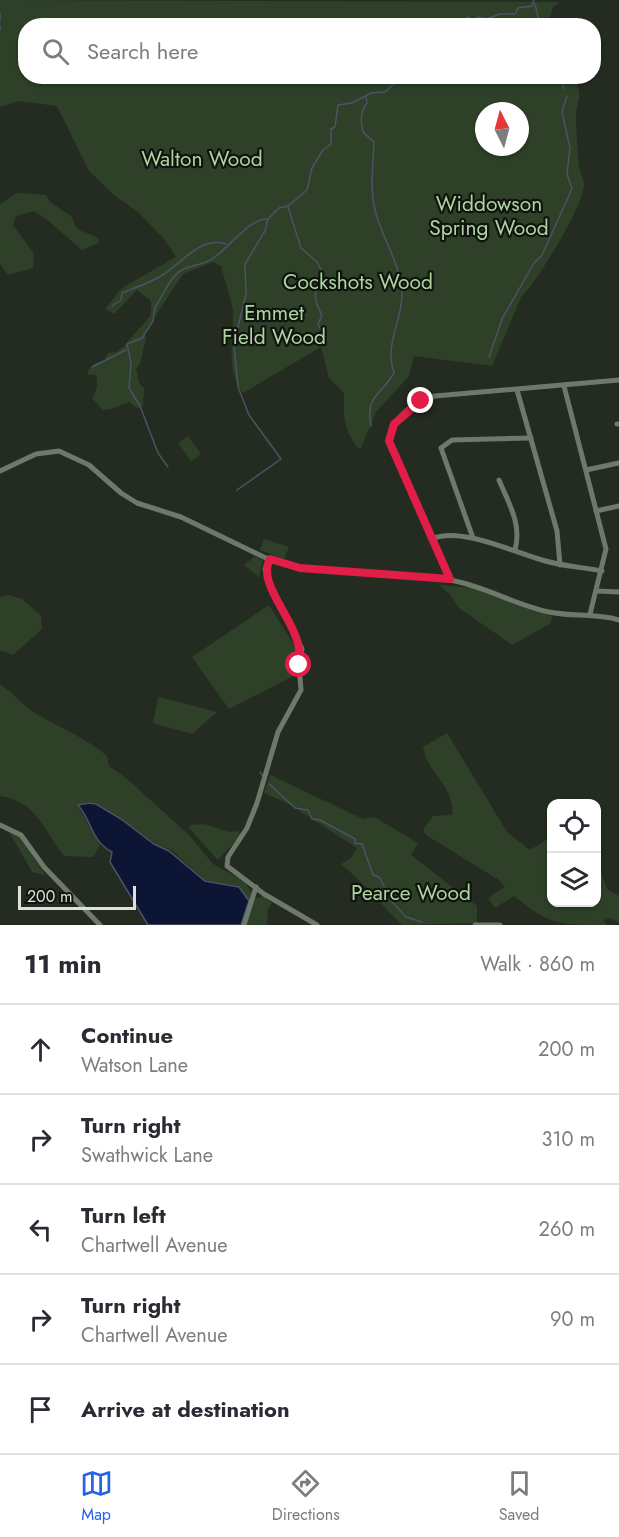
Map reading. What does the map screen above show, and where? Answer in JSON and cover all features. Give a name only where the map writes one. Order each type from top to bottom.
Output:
[{"type":"street","points":[[450,579],[389,441],[394,424],[412,407],[427,398],[619,380]]},
{"type":"street","points":[[564,386],[606,549],[590,614]]},
{"type":"street","points":[[517,390],[557,531],[560,565]]},
{"type":"street","points":[[473,538],[441,448],[452,440],[531,438]]},
{"type":"street","points":[[0,471],[36,454],[59,451],[89,465],[121,493],[137,503],[180,518],[270,559],[300,568],[450,579],[468,583],[551,613],[590,614],[619,620]]},
{"type":"street","points":[[586,470],[619,463]]},
{"type":"street","points":[[499,480],[516,520],[518,539],[515,550]]},
{"type":"street","points":[[596,511],[619,506]]},
{"type":"street","points":[[432,539],[437,537],[473,538],[560,565],[602,571]]},
{"type":"street","points":[[270,559],[265,569],[269,584],[302,649],[299,665],[302,690],[278,732],[266,778],[247,828],[228,857],[227,866],[264,894],[317,925]]},
{"type":"street","points":[[596,591],[619,592]]},
{"type":"street","points":[[0,825],[21,835],[44,867],[100,925]]},
{"type":"street","points":[[244,925],[256,887]]},
{"type":"street","points":[[254,896],[264,894]]},
{"type":"street","points":[[475,925],[500,925]]},
{"type":"green space","points":[[0,0],[560,2],[553,7],[550,18],[18,18],[18,84],[577,84],[579,99],[576,114],[577,150],[584,185],[576,209],[558,244],[521,297],[492,366],[414,356],[409,376],[376,412],[360,450],[346,424],[344,393],[329,378],[321,347],[243,393],[237,384],[232,364],[233,311],[231,301],[221,266],[213,262],[183,274],[144,333],[146,338],[140,364],[136,369],[139,383],[144,388],[143,407],[137,408],[129,402],[103,410],[92,398],[97,387],[97,378],[96,375],[87,374],[88,371],[93,365],[104,361],[108,353],[117,352],[123,347],[151,315],[151,301],[137,290],[114,314],[105,309],[122,288],[176,257],[165,240],[138,212],[115,196],[89,171],[57,106],[19,101],[0,107]]},
{"type":"green space","points":[[17,193],[46,195],[50,202],[71,216],[77,229],[98,238],[99,243],[82,250],[34,211],[16,216],[13,225],[34,254],[33,268],[8,275],[0,264],[0,204]]},
{"type":"green space","points":[[188,436],[201,454],[191,461],[178,443]]},
{"type":"green space","points":[[264,539],[289,547],[284,559],[260,550]]},
{"type":"green space","points":[[255,556],[263,561],[259,577],[244,565]]},
{"type":"green space","points":[[439,585],[473,588],[552,616],[551,623],[512,645],[458,607],[450,594]]},
{"type":"green space","points":[[9,595],[22,599],[41,616],[42,629],[13,655],[0,650],[0,597]]},
{"type":"green space","points":[[269,605],[298,651],[297,674],[229,709],[192,657]]},
{"type":"green space","points":[[0,685],[33,712],[99,749],[107,756],[109,766],[126,778],[189,835],[213,864],[244,881],[252,893],[249,901],[239,886],[205,880],[172,850],[158,845],[96,803],[88,802],[77,805],[100,845],[93,857],[64,856],[31,811],[13,799],[0,796]]},
{"type":"green space","points":[[158,697],[217,712],[192,734],[153,723]]},
{"type":"green space","points":[[447,733],[507,832],[530,850],[547,839],[547,907],[601,907],[601,873],[608,890],[619,896],[619,923],[610,918],[604,920],[606,925],[576,925],[556,921],[537,913],[514,896],[495,908],[488,898],[505,887],[499,880],[426,835],[423,830],[433,816],[452,815],[452,805],[446,788],[430,765],[423,747]]},
{"type":"green space","name":"Pearce Wood","points":[[270,775],[363,819],[374,817],[418,843],[411,855],[477,906],[477,923],[402,925],[341,864],[352,857],[357,848],[289,804],[264,793]]},
{"type":"green space","points":[[204,824],[229,832],[237,831],[241,835],[218,860],[189,828],[191,825]]},
{"type":"green space","points":[[8,830],[18,834],[45,875],[32,872]]},
{"type":"green space","points":[[263,896],[272,903],[268,909],[267,925],[246,925],[255,899]]},
{"type":"water","points":[[96,804],[121,819],[154,844],[169,851],[205,881],[239,887],[249,901],[241,925],[148,925],[110,862],[112,852],[96,837],[78,805]]},
{"type":"waterway","points":[[489,18],[500,14],[515,14],[518,8],[532,6],[534,0]]},
{"type":"waterway","points":[[535,4],[538,18]]},
{"type":"waterway","points":[[0,13],[0,21]]},
{"type":"waterway","points":[[477,18],[482,18]]},
{"type":"waterway","points":[[237,490],[281,459],[249,415],[238,387],[234,344],[246,294],[245,264],[265,231],[268,219],[279,208],[288,206],[307,190],[312,168],[323,150],[331,144],[331,129],[335,127],[338,105],[352,103],[371,93],[385,92],[394,84]]},
{"type":"waterway","points":[[563,84],[564,89]]},
{"type":"waterway","points":[[489,357],[502,319],[534,263],[542,255],[572,189],[567,174],[570,148],[562,112],[567,96]]},
{"type":"waterway","points":[[366,97],[367,103],[362,113],[362,124],[364,132],[374,142],[373,199],[380,227],[396,264],[402,294],[391,352],[394,373],[372,402],[371,426]]},
{"type":"waterway","points":[[288,207],[301,248],[317,262],[323,273],[315,294],[322,315],[318,324],[325,337]]},
{"type":"waterway","points":[[168,467],[158,453],[140,406],[129,388],[131,363],[127,344],[142,338],[153,321],[155,307],[177,273],[212,259],[253,223],[268,219]]},
{"type":"waterway","points":[[112,306],[121,300],[122,293],[161,276],[199,247],[207,244],[226,244]]},
{"type":"waterway","points":[[92,367],[126,350]]},
{"type":"waterway","points":[[260,772],[263,776]]},
{"type":"waterway","points":[[269,784],[295,808],[308,810],[312,819],[320,820],[355,839],[355,843],[362,844],[373,875],[379,877],[385,888],[384,893],[406,917],[422,922]]},
{"type":"route","points":[[299,665],[302,649],[266,575],[265,569],[270,559],[300,568],[423,579],[450,579],[389,441],[394,424],[421,401]]},
{"type":"park label","name":"Walton Wood","points":[[202,159]]},
{"type":"park label","name":"Widdowson Spring Wood","points":[[489,216]]},
{"type":"park label","name":"Cockshots Wood","points":[[358,282]]},
{"type":"park label","name":"Emmet Field Wood","points":[[274,325]]}]
